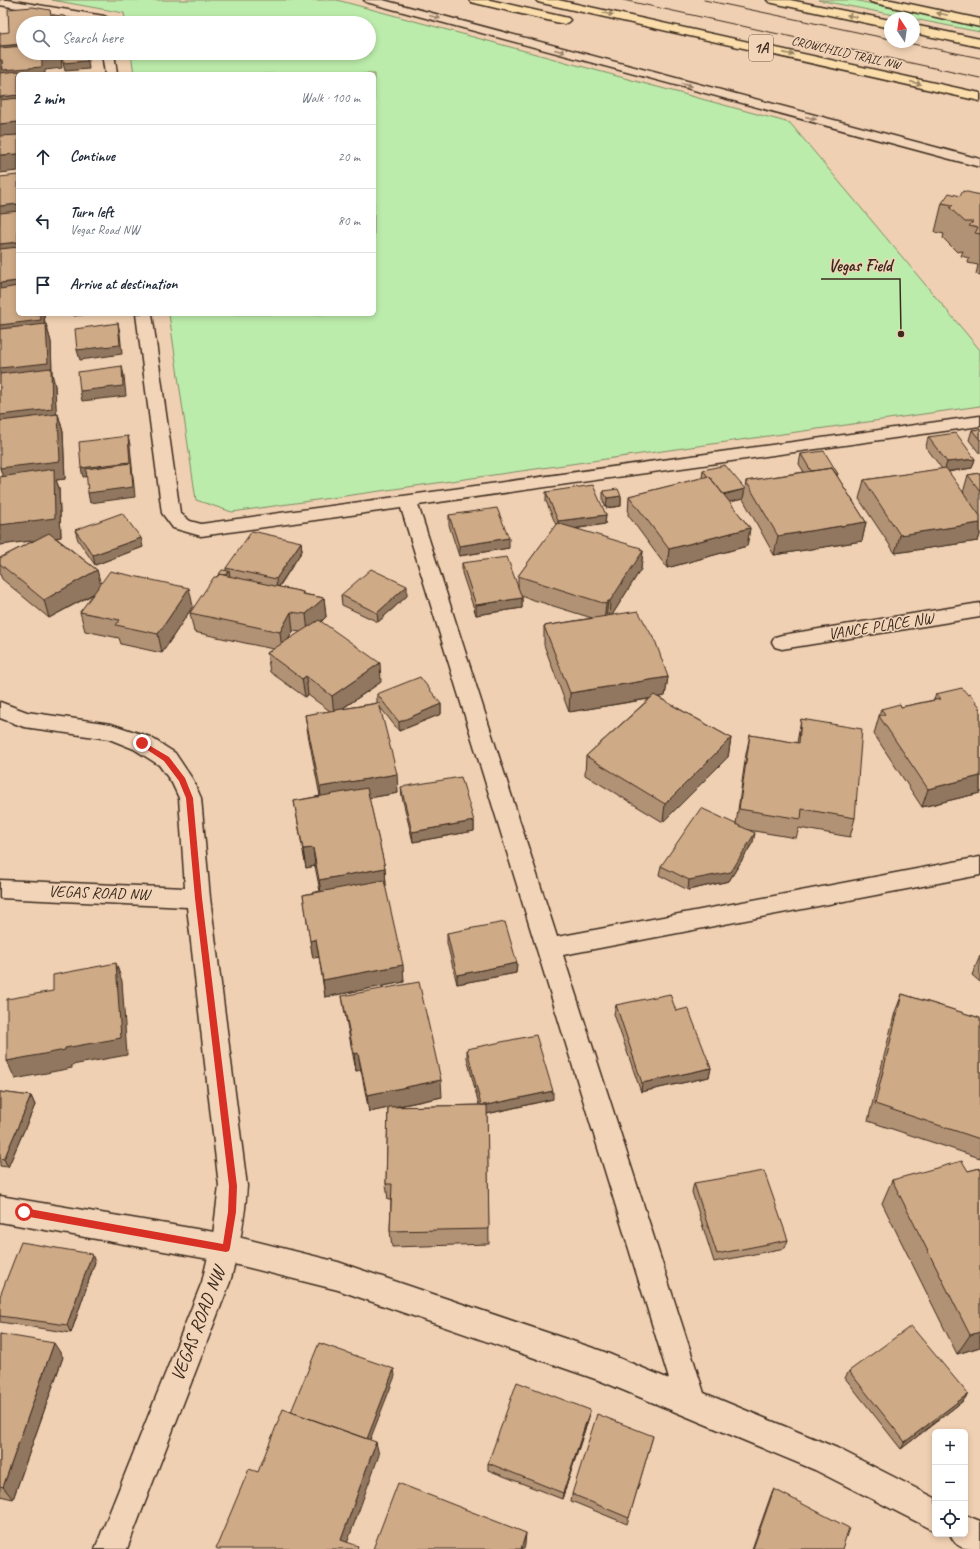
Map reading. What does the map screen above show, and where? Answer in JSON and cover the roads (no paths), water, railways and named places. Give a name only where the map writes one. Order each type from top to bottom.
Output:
[{"type":"highway","points":[[475,0],[573,22]]},
{"type":"highway","name":"CROWCHILD TRAIL NW","points":[[542,0],[980,97]]},
{"type":"highway","points":[[773,0],[884,23]]},
{"type":"highway","points":[[875,0],[980,22]]},
{"type":"highway","points":[[920,31],[980,43]]},
{"type":"highway","points":[[664,39],[725,40]]},
{"type":"street","points":[[370,0],[980,163]]},
{"type":"street","points":[[0,2],[77,16]]},
{"type":"street","points":[[109,60],[111,72]]},
{"type":"street","points":[[144,316],[171,513],[176,522],[185,527],[201,530],[980,421]]},
{"type":"street","points":[[408,502],[550,948],[692,1403]]},
{"type":"street","name":"VANCE PLACE NW","points":[[782,642],[980,610]]},
{"type":"street","name":"VEGAS ROAD NW","points":[[0,710],[24,719],[111,732],[142,743],[167,759],[182,780],[190,798],[198,898],[233,1186],[232,1212],[226,1248],[216,1282],[111,1549]]},
{"type":"street","points":[[550,948],[980,866]]},
{"type":"street","name":"VEGAS ROAD NW","points":[[0,889],[198,898]]},
{"type":"street","points":[[0,1209],[226,1248],[338,1276],[602,1366],[826,1459],[932,1513]]},
{"type":"street","points":[[968,1533],[980,1539]]},
{"type":"tram line","points":[[623,0],[980,78]]},
{"type":"tram line","points":[[704,0],[884,38]]},
{"type":"tram line","points":[[920,46],[980,58]]},
{"type":"place","name":"Vegas Field","points":[[901,334]]}]
